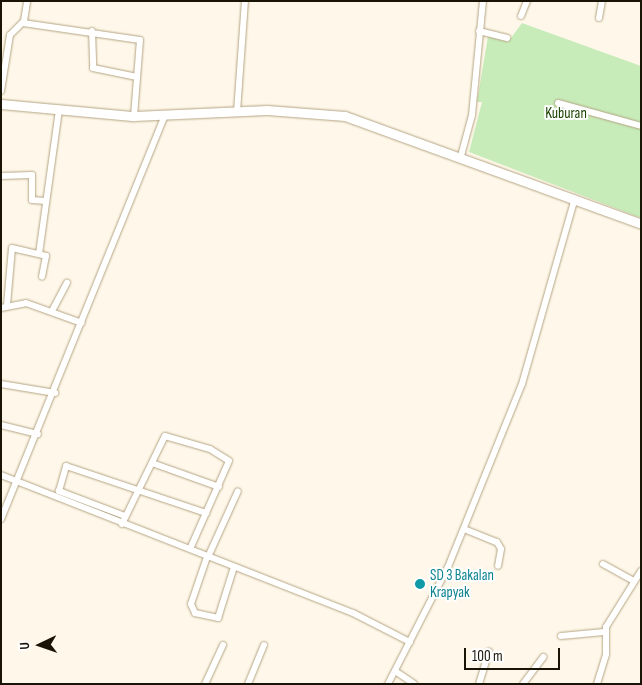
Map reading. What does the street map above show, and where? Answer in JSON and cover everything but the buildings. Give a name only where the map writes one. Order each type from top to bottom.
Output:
[{"type":"main road","points":[[1,104],[134,116],[164,117],[298,110],[345,116],[461,156],[641,224]]},
{"type":"street","points":[[1,91],[4,50],[10,35],[23,23],[26,1]]},
{"type":"street","points":[[237,112],[245,1]]},
{"type":"street","points":[[461,156],[472,115],[483,1]]},
{"type":"street","points":[[521,16],[526,1]]},
{"type":"street","points":[[599,18],[602,1]]},
{"type":"street","points":[[23,23],[92,31],[140,40],[134,116]]},
{"type":"street","points":[[92,31],[93,68],[137,77]]},
{"type":"street","points":[[480,31],[506,38]]},
{"type":"street","points":[[558,103],[641,126]]},
{"type":"street","points":[[39,254],[59,110]]},
{"type":"street","points":[[1,519],[20,481],[164,117]]},
{"type":"street","points":[[1,176],[32,175],[32,200],[46,201]]},
{"type":"street","points":[[388,684],[464,528],[525,376],[575,198]]},
{"type":"street","points":[[42,277],[46,257],[12,248],[4,307],[26,303],[82,323]]},
{"type":"street","points":[[52,311],[68,283]]},
{"type":"street","points":[[1,384],[55,393]]},
{"type":"street","points":[[1,425],[38,434]]},
{"type":"street","points":[[122,524],[136,490],[165,436],[193,443],[228,457],[219,486],[190,549]]},
{"type":"street","points":[[152,463],[219,486]]},
{"type":"street","points":[[125,516],[61,492],[57,486],[69,465],[206,514]]},
{"type":"street","points":[[1,474],[122,524],[353,613],[410,642]]},
{"type":"street","points":[[234,567],[218,618],[195,613],[191,604],[208,557],[238,491]]},
{"type":"street","points":[[464,528],[496,542],[500,549],[498,566]]},
{"type":"street","points":[[603,564],[634,581]]},
{"type":"street","points":[[598,684],[606,654],[604,632],[641,571]]},
{"type":"street","points":[[561,636],[604,632]]},
{"type":"street","points":[[205,684],[223,645]]},
{"type":"street","points":[[248,684],[264,646]]},
{"type":"street","points":[[479,684],[489,651]]},
{"type":"street","points":[[523,684],[543,657]]},
{"type":"street","points":[[395,671],[414,684]]},
{"type":"green space","name":"Kuburan","points":[[522,23],[641,66],[641,218],[469,152],[482,102],[477,102],[488,36],[508,42]]},
{"type":"place","name":"SD 3 Bakalan Krapyak","points":[[420,584]]}]
